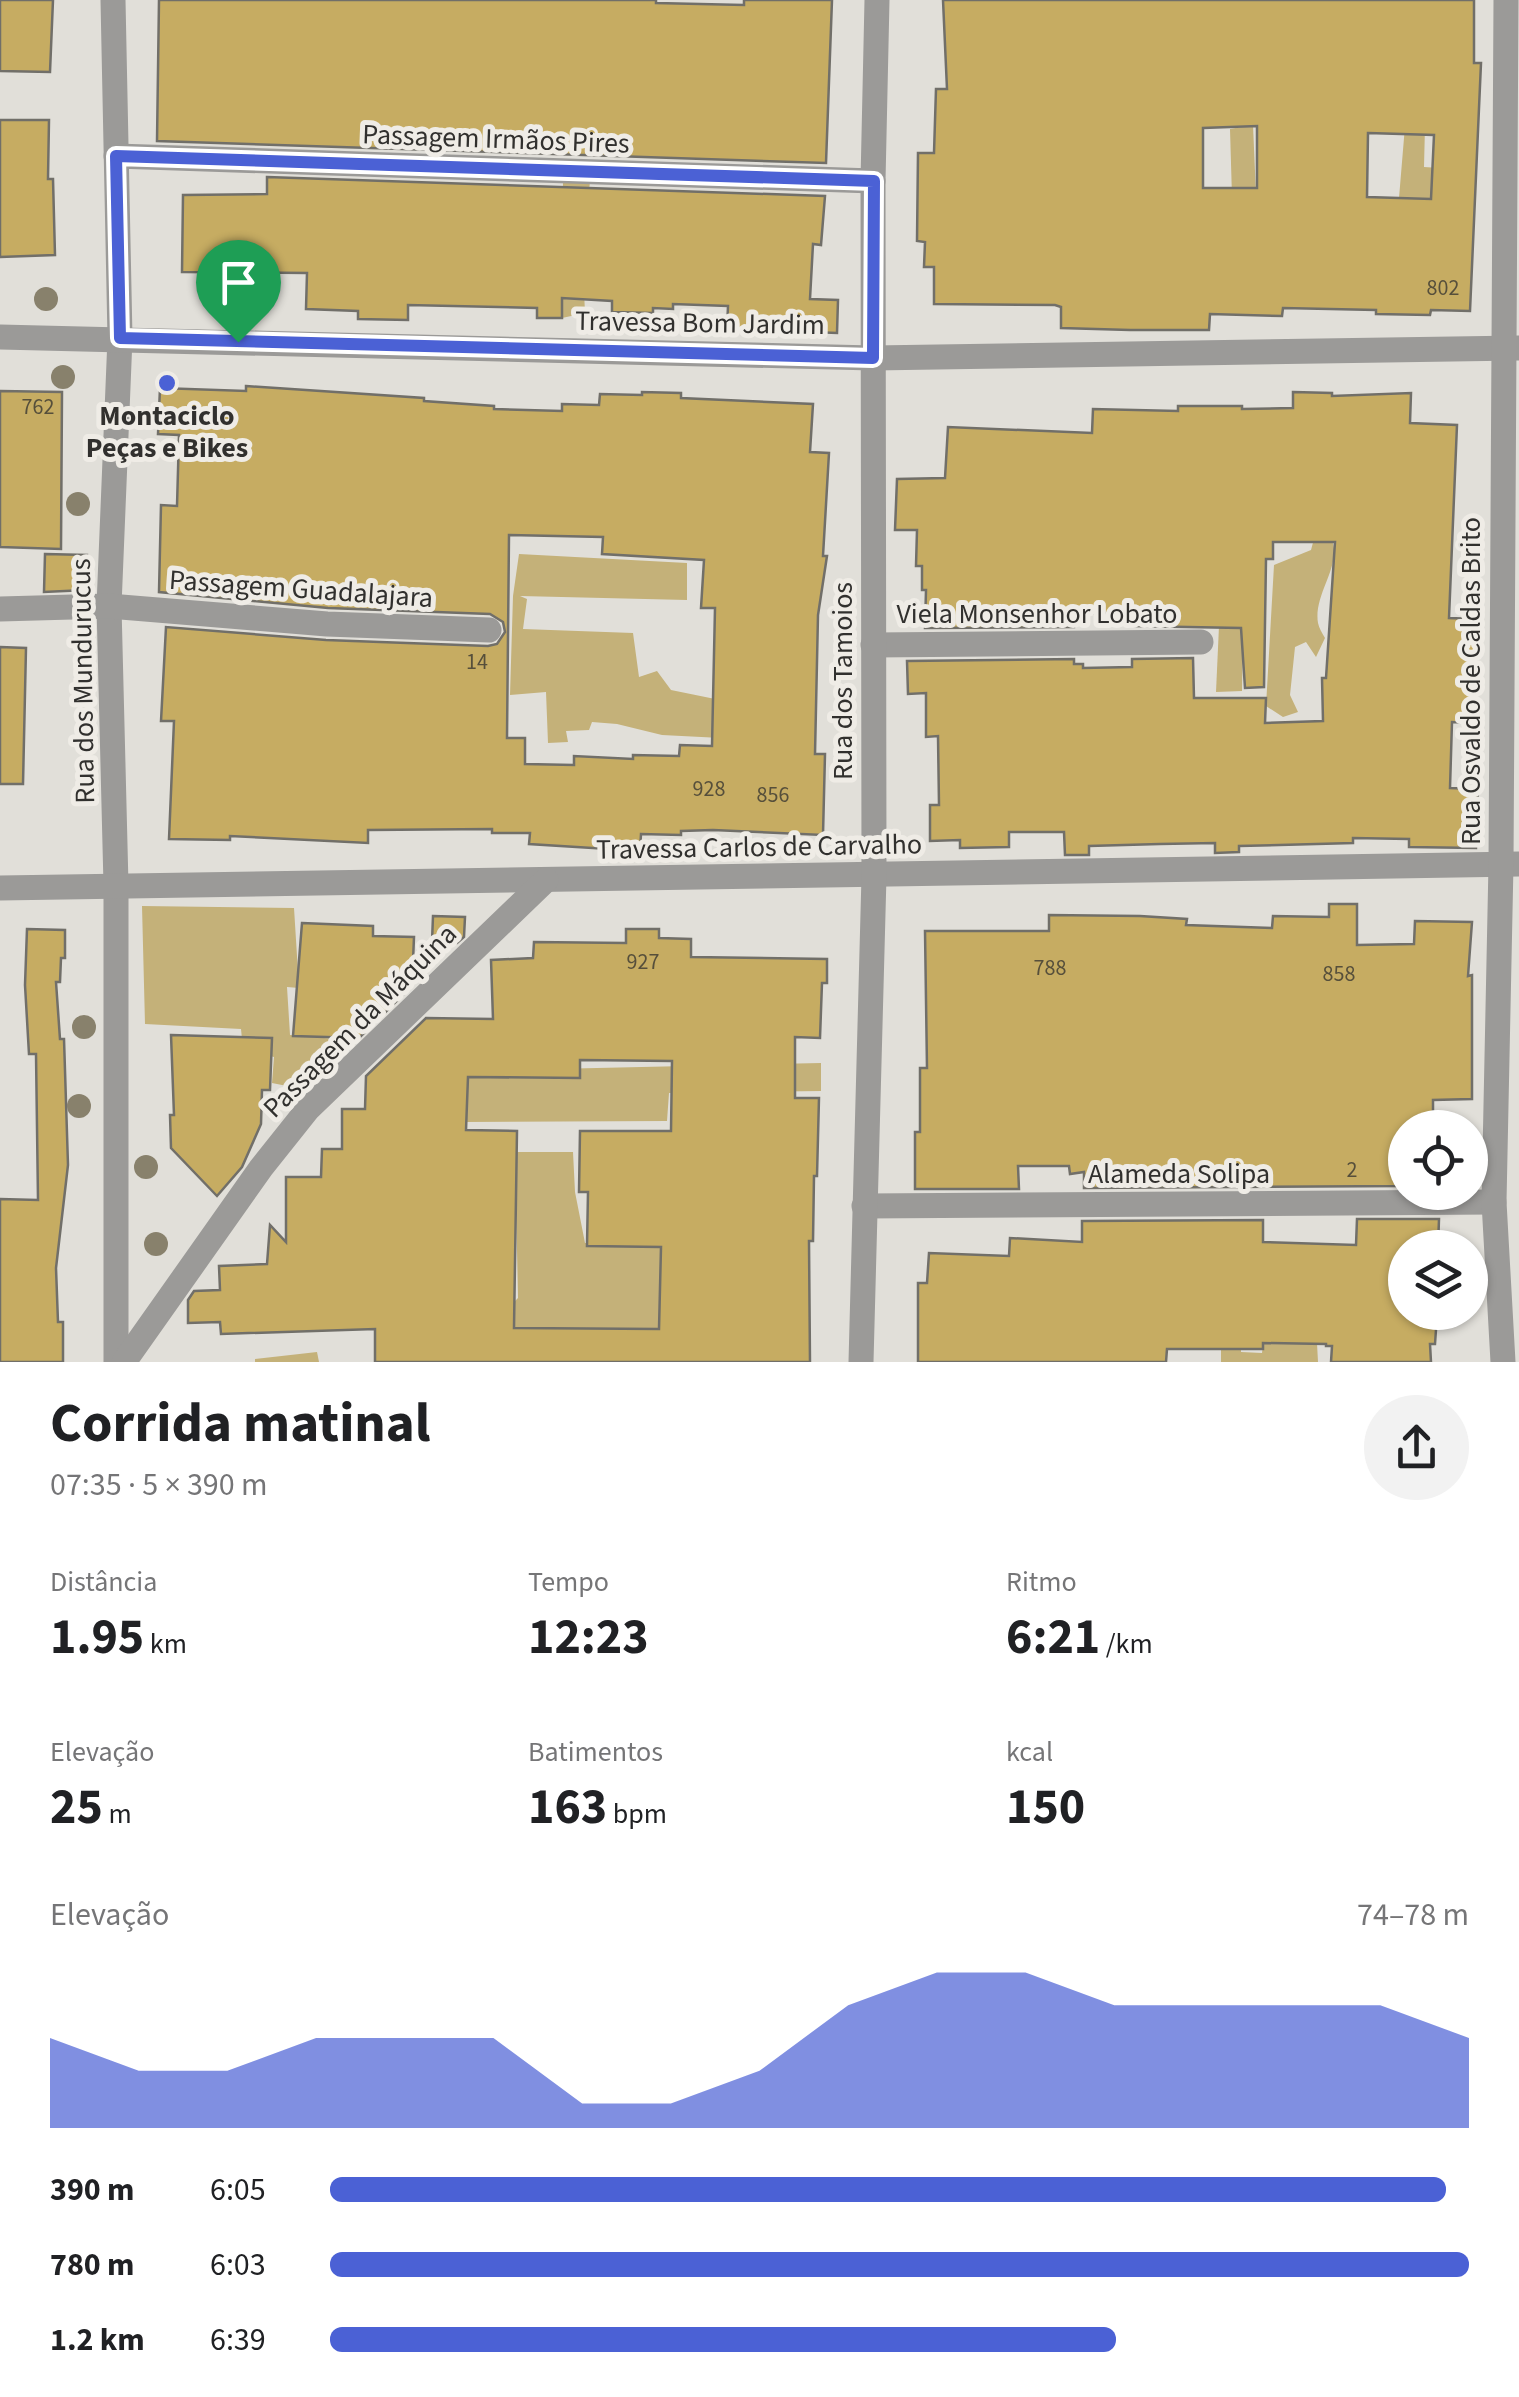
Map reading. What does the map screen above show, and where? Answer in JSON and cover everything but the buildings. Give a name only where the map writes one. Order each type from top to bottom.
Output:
[{"type":"street","name":"Rua dos Mundurucus","points":[[113,0],[120,338],[109,606],[116,886],[116,1362]]},
{"type":"street","name":"Rua dos Tamoios","points":[[862,1362],[874,876],[877,0]]},
{"type":"street","name":"Rua Osvaldo de Caldas Brito","points":[[1502,1362],[1494,1202],[1510,864],[1511,348],[1506,0]]},
{"type":"street","name":"Passagem Irmãos Pires","points":[[116,156],[874,181]]},
{"type":"street","name":"Travessa Bom Jardim","points":[[0,337],[873,358],[1511,348]]},
{"type":"street","name":"Passagem Guadalajara","points":[[0,609],[109,606],[327,624],[489,630]]},
{"type":"street","name":"Viela Monsenhor Lobato","points":[[873,645],[1201,642]]},
{"type":"street","name":"Travessa Carlos de Carvalho","points":[[0,888],[1510,864]]},
{"type":"street","name":"Passagem da Máquina","points":[[124,1362],[261,1168],[308,1109],[546,880]]},
{"type":"street","name":"Alameda Solipa","points":[[864,1206],[1494,1202]]},
{"type":"shaded area","points":[[1253,125],[1256,195],[1232,197],[1230,129]]},
{"type":"shaded area","points":[[1405,126],[1425,126],[1424,167],[1471,170],[1470,199],[1399,198]]},
{"type":"shaded area","points":[[563,182],[590,182],[582,246],[585,313],[562,318]]},
{"type":"shaded area","points":[[1318,524],[1334,546],[1318,610],[1318,625],[1325,638],[1316,657],[1306,642],[1295,647],[1290,695],[1298,712],[1283,717],[1266,706],[1274,565],[1311,550]]},
{"type":"shaded area","points":[[519,554],[687,563],[687,600],[520,596],[527,599],[523,629],[633,633],[639,677],[657,671],[671,690],[720,700],[721,738],[662,735],[592,722],[589,730],[566,731],[568,742],[548,743],[546,692],[510,695],[513,596]]},
{"type":"shaded area","points":[[1219,626],[1243,627],[1242,691],[1216,692]]},
{"type":"shaded area","points":[[142,906],[294,908],[299,988],[287,987],[290,1035],[335,1039],[332,1062],[302,1089],[272,1083],[274,1057],[243,1049],[241,1029],[145,1024]]},
{"type":"shaded area","points":[[821,1063],[821,1091],[669,1093],[667,1121],[463,1122],[459,1071]]},
{"type":"shaded area","points":[[515,1152],[573,1152],[575,1192],[585,1243],[662,1241],[668,1330],[505,1331],[518,1298]]},
{"type":"shaded area","points":[[1270,1338],[1317,1343],[1318,1362],[1221,1362],[1221,1341],[1241,1344],[1241,1352],[1262,1353],[1263,1344]]},
{"type":"shaded area","points":[[317,1352],[319,1362],[255,1362],[255,1359]]},
{"type":"place","name":"Montaciclo Peças e Bikes","points":[[167,383]]},
{"type":"route","points":[[116,156],[874,181],[873,358],[238,342],[120,338],[116,156]]}]
